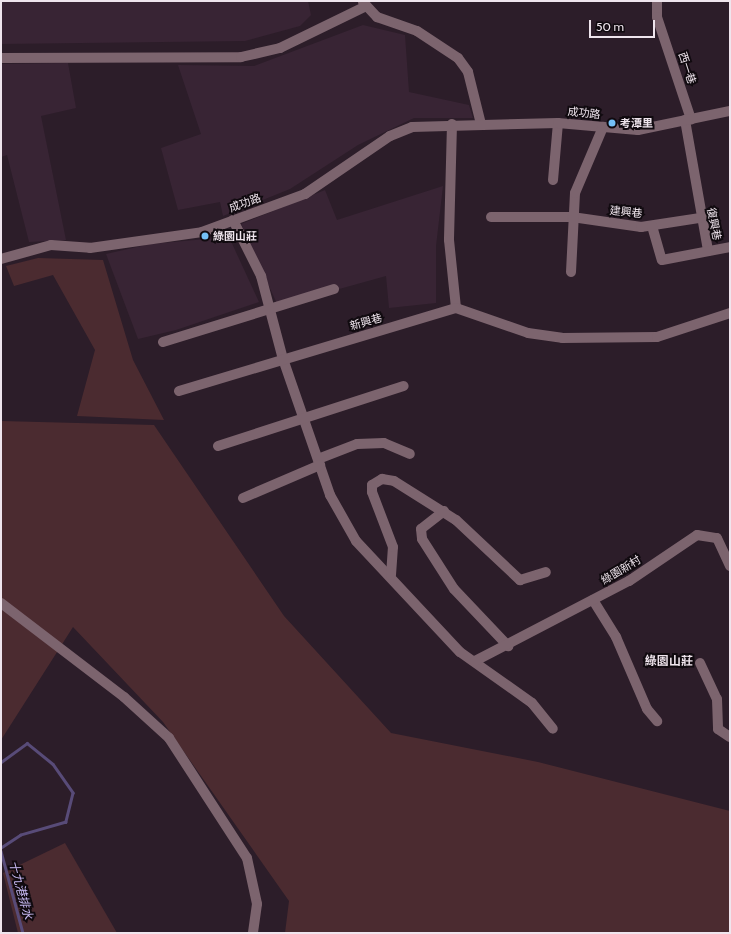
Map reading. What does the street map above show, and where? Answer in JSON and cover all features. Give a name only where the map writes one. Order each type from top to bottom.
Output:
[{"type":"street","name":"西一巷","points":[[657,1],[657,17],[688,120]]},
{"type":"street","points":[[1,58],[241,57],[280,48],[364,4],[377,17],[417,31],[458,58],[468,72],[481,124]]},
{"type":"street","name":"成功路","points":[[1,259],[51,245],[90,248],[202,232],[305,194],[390,136],[412,127],[452,124],[558,123],[638,130],[730,111]]},
{"type":"street","name":"復興巷","points":[[652,226],[662,260],[708,251],[700,218],[688,120]]},
{"type":"street","points":[[553,180],[558,123]]},
{"type":"street","points":[[452,124],[449,240],[456,308],[528,333],[562,338],[657,337],[730,313]]},
{"type":"street","points":[[571,272],[572,217],[575,193],[604,128]]},
{"type":"street","name":"建興巷","points":[[491,217],[572,217],[636,227],[652,226],[700,218]]},
{"type":"street","points":[[232,220],[272,309],[284,359],[330,496],[356,541],[391,575],[460,652],[475,661],[532,703],[553,729]]},
{"type":"street","points":[[708,251],[730,247]]},
{"type":"street","points":[[163,342],[334,289]]},
{"type":"street","name":"新興巷","points":[[179,391],[456,308]]},
{"type":"street","points":[[218,446],[303,416],[404,386]]},
{"type":"street","points":[[243,498],[357,444],[384,443],[410,454]]},
{"type":"street","points":[[391,575],[393,547],[377,511],[372,484],[382,479],[394,481],[444,512],[520,580],[546,572]]},
{"type":"street","points":[[444,512],[421,529],[422,539],[454,589],[508,646]]},
{"type":"street","name":"綠園新村","points":[[475,661],[508,646],[593,600],[697,535],[717,538],[730,566]]},
{"type":"street","points":[[593,600],[616,637],[648,709],[657,721]]},
{"type":"street","points":[[1,603],[13,616],[124,697],[169,738],[247,858],[257,904],[253,933]]},
{"type":"street","points":[[700,663],[717,699],[718,729],[730,737]]},
{"type":"shaded area","points":[[1,1],[308,1],[311,15],[300,26],[245,41],[1,44]]},
{"type":"shaded area","points":[[363,25],[405,35],[409,92],[469,105],[473,118],[414,118],[358,145],[290,189],[223,216],[220,202],[178,210],[161,148],[201,134],[178,65],[254,66]]},
{"type":"shaded area","points":[[68,63],[76,108],[41,116],[66,240],[29,242],[7,155],[1,157],[1,64]]},
{"type":"shaded area","points":[[443,186],[436,246],[436,303],[389,308],[386,276],[278,306],[241,224],[325,190],[337,220]]},
{"type":"shaded area","points":[[229,237],[259,302],[176,330],[138,339],[106,254],[150,244]]},
{"type":"shaded area","points":[[38,258],[103,260],[133,360],[164,420],[77,416],[95,350],[53,275],[14,286],[6,266]]},
{"type":"shaded area","points":[[1,421],[154,425],[284,616],[391,733],[538,762],[730,811],[730,933],[285,933],[289,901],[163,722],[73,627],[1,740]]},
{"type":"shaded area","points":[[65,843],[117,933],[18,933],[3,873]]},
{"type":"waterway","name":"十九港排水","points":[[1,762],[27,743],[53,764],[73,793],[66,822],[21,835],[1,848]]},
{"type":"waterway","name":"十九港排水","points":[[1,851],[23,933]]},
{"type":"place","name":"考潭里","points":[[612,123]]},
{"type":"place","name":"綠園山莊","points":[[205,236]]},
{"type":"district","name":"綠園山莊","points":[[669,661]]}]
